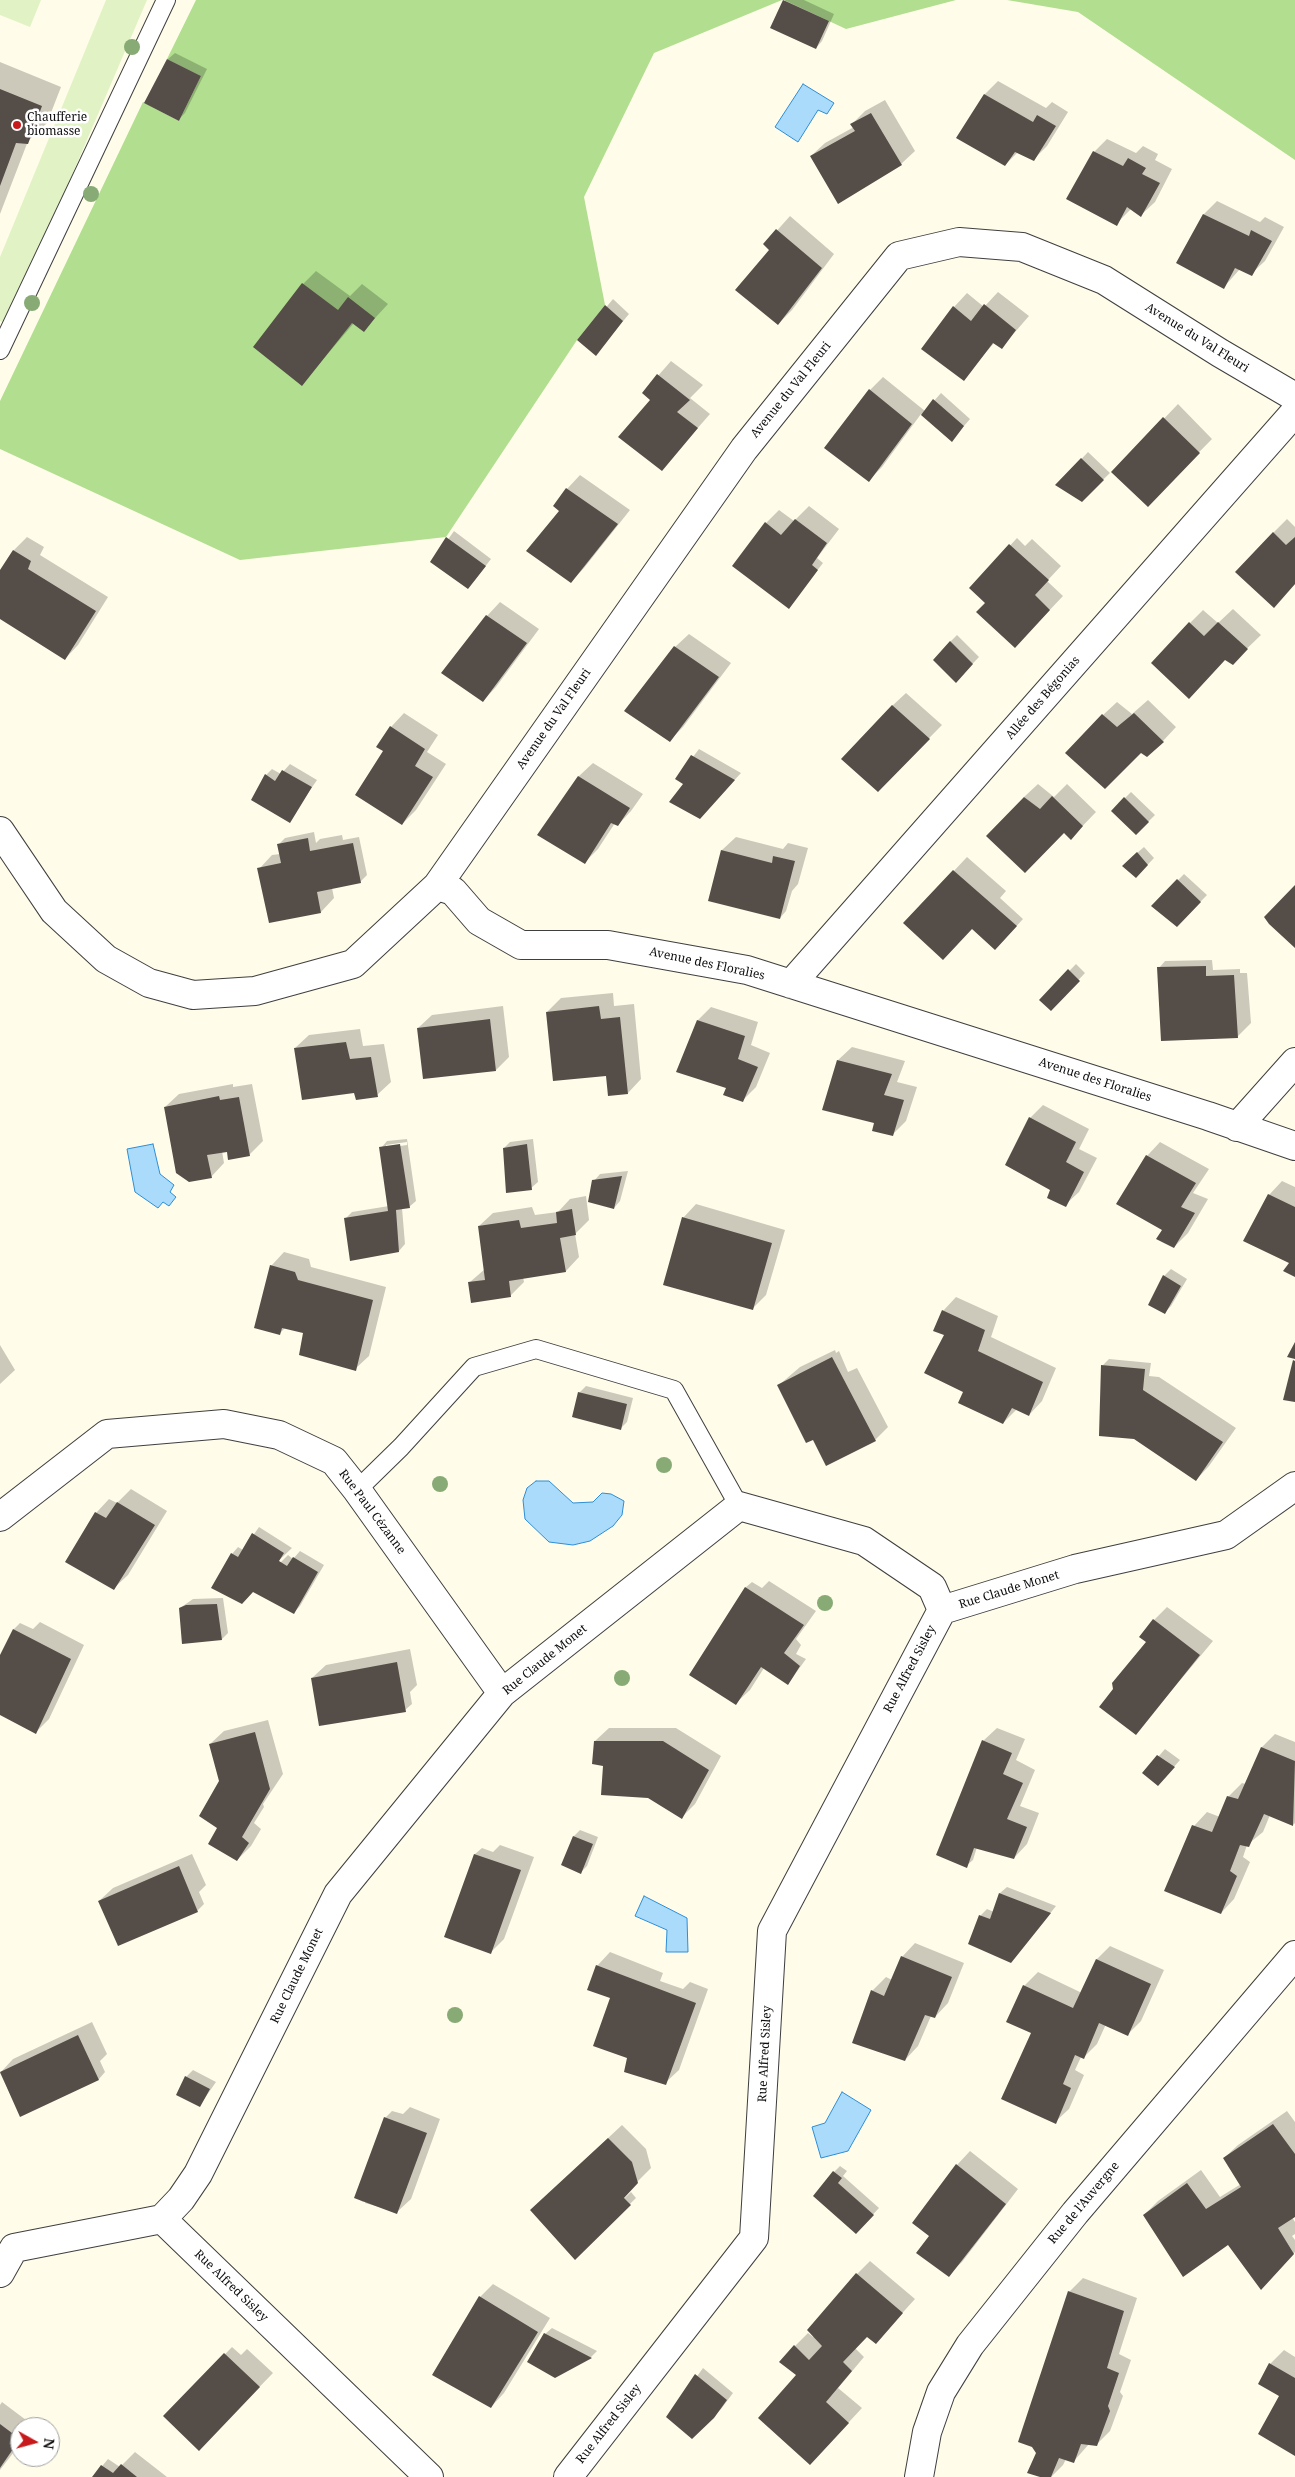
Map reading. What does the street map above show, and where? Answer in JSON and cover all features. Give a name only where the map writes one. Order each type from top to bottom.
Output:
[{"type":"street","name":"Avenue du Val Fleuri","points":[[437,886],[744,449],[899,256],[959,242],[1022,248],[1104,280],[1220,353],[1295,396]]},
{"type":"street","name":"Allée des Bégonias","points":[[791,984],[1295,412]]},
{"type":"street","points":[[0,831],[54,911],[106,958],[150,983],[193,995],[255,991],[353,964],[437,886]]},
{"type":"street","name":"Avenue des Floralies","points":[[437,886],[453,891],[479,921],[521,945],[608,945],[747,970],[1238,1126],[1295,1146]]},
{"type":"street","points":[[1238,1126],[1295,1062]]},
{"type":"street","name":"Rue Paul Cézanne","points":[[0,1517],[107,1434],[224,1424],[279,1435],[334,1461],[357,1490],[502,1693]]},
{"type":"street","name":"Rue Claude Monet","points":[[162,2219],[182,2199],[198,2174],[338,1894],[502,1693],[739,1506],[864,1541],[932,1587],[942,1610],[1075,1569],[1226,1534],[1295,1486]]},
{"type":"street","name":"Rue Alfred Sisley","points":[[568,2477],[754,2238],[772,1931],[942,1610]]},
{"type":"street","name":"Rue de l'Auvergne","points":[[919,2477],[927,2432],[941,2392],[970,2345],[1075,2213],[1295,1955]]},
{"type":"street","points":[[0,2273],[7,2241],[162,2219]]},
{"type":"street","name":"Rue Alfred Sisley","points":[[162,2219],[429,2477]]},
{"type":"lane","points":[[0,350],[166,0]]},
{"type":"lane","points":[[357,1490],[401,1447],[474,1367],[536,1349],[674,1390],[739,1506]]},
{"type":"green space","points":[[0,0],[41,0],[30,27],[0,15]]},
{"type":"green space","points":[[106,0],[147,0],[8,324],[0,321],[0,257]]},
{"type":"green space","points":[[196,0],[782,0],[654,53],[584,197],[605,305],[577,340],[446,537],[240,560],[0,449],[0,401],[143,102],[179,121],[201,76],[167,59]]},
{"type":"green space","points":[[784,0],[956,0],[846,29]]},
{"type":"green space","points":[[1007,0],[1295,0],[1295,160],[1078,12]]},
{"type":"water","points":[[803,84],[834,103],[827,114],[818,110],[798,142],[775,127]]},
{"type":"water","points":[[153,1144],[160,1174],[174,1185],[170,1192],[176,1197],[169,1206],[163,1202],[158,1208],[135,1192],[127,1149]]},
{"type":"water","points":[[536,1481],[549,1481],[573,1503],[593,1502],[602,1493],[611,1494],[624,1501],[622,1515],[613,1526],[590,1541],[573,1545],[549,1542],[525,1519],[523,1500],[527,1488]]},
{"type":"water","points":[[644,1896],[687,1918],[688,1952],[666,1952],[667,1930],[635,1916]]},
{"type":"water","points":[[842,2092],[871,2110],[848,2151],[821,2158],[812,2127],[825,2123]]},
{"type":"building","points":[[783,0],[829,21],[816,49],[770,28]]},
{"type":"building","points":[[167,59],[201,76],[179,121],[144,103]]},
{"type":"building","name":"Chaufferie biomasse","points":[[0,89],[42,106],[28,144],[16,143],[0,186]]},
{"type":"building","points":[[984,94],[1033,122],[1037,115],[1056,126],[1034,161],[1015,152],[1005,166],[956,138]]},
{"type":"building","points":[[871,113],[902,165],[838,204],[810,156],[855,131],[850,124]]},
{"type":"building","points":[[1093,151],[1123,166],[1128,158],[1146,168],[1142,174],[1160,183],[1141,217],[1127,207],[1117,226],[1066,199]]},
{"type":"building","points":[[1203,214],[1249,236],[1251,230],[1272,241],[1252,276],[1235,268],[1224,289],[1176,263]]},
{"type":"building","points":[[776,229],[822,268],[778,325],[735,290],[769,250],[763,244]]},
{"type":"building","points":[[302,283],[338,310],[348,297],[375,318],[364,332],[352,323],[302,386],[253,347]]},
{"type":"building","points":[[984,304],[1016,330],[1002,349],[993,343],[964,381],[921,349],[953,306],[971,321]]},
{"type":"building","points":[[605,305],[623,321],[596,356],[577,340]]},
{"type":"building","points":[[657,374],[690,400],[677,412],[698,428],[662,471],[618,437],[650,400],[642,393]]},
{"type":"building","points":[[869,389],[912,424],[869,482],[824,448]]},
{"type":"building","points":[[933,399],[964,426],[952,442],[921,415]]},
{"type":"building","points":[[1163,417],[1200,453],[1148,507],[1111,472]]},
{"type":"building","points":[[1081,458],[1104,480],[1082,502],[1055,485]]},
{"type":"building","points":[[566,488],[618,524],[571,583],[526,551],[559,511],[553,506]]},
{"type":"building","points":[[795,519],[827,543],[812,565],[818,570],[789,609],[732,566],[765,522],[781,535]]},
{"type":"building","points":[[1273,532],[1286,545],[1295,537],[1295,584],[1274,608],[1235,572]]},
{"type":"building","points":[[446,537],[486,566],[468,589],[430,562]]},
{"type":"building","points":[[1009,544],[1049,580],[1035,595],[1050,610],[1015,648],[976,612],[985,603],[969,588]]},
{"type":"building","points":[[13,550],[31,561],[28,569],[96,611],[65,660],[0,619],[0,570]]},
{"type":"building","points":[[486,615],[527,643],[483,702],[441,673]]},
{"type":"building","points":[[1189,622],[1204,636],[1218,622],[1248,649],[1233,665],[1225,660],[1189,699],[1151,663]]},
{"type":"building","points":[[950,641],[973,664],[956,683],[933,660]]},
{"type":"building","points":[[674,646],[719,677],[670,742],[624,711]]},
{"type":"building","points":[[892,705],[930,739],[878,792],[841,759]]},
{"type":"building","points":[[1134,713],[1164,742],[1147,757],[1141,753],[1105,789],[1065,753],[1102,714],[1117,727]]},
{"type":"building","points":[[390,726],[425,749],[415,766],[433,777],[402,825],[355,795],[383,751],[376,747]]},
{"type":"building","points":[[691,755],[735,780],[700,819],[669,802],[683,784],[675,779]]},
{"type":"building","points":[[282,770],[312,787],[290,823],[251,800],[265,774],[275,781]]},
{"type":"building","points":[[578,776],[630,808],[618,826],[611,823],[585,864],[537,835]]},
{"type":"building","points":[[1052,796],[1083,826],[1071,840],[1064,833],[1025,873],[986,836],[1024,797],[1040,809]]},
{"type":"building","points":[[1124,797],[1149,822],[1136,835],[1111,811]]},
{"type":"building","points":[[308,838],[310,851],[353,843],[361,883],[317,892],[321,913],[269,923],[257,868],[281,863],[277,844]]},
{"type":"building","points":[[721,850],[772,863],[773,856],[795,861],[780,919],[708,901]]},
{"type":"building","points":[[1137,852],[1148,865],[1136,878],[1122,866]]},
{"type":"building","points":[[953,870],[1017,926],[995,950],[972,929],[943,960],[903,923]]},
{"type":"building","points":[[1177,879],[1201,902],[1177,927],[1151,906]]},
{"type":"building","points":[[1295,885],[1295,948],[1264,917]]},
{"type":"building","points":[[1206,966],[1206,976],[1234,975],[1238,1038],[1161,1041],[1157,967]]},
{"type":"building","points":[[1068,969],[1080,981],[1051,1011],[1039,1000]]},
{"type":"building","points":[[599,1006],[601,1019],[620,1017],[628,1094],[608,1096],[606,1076],[553,1081],[546,1012]]},
{"type":"building","points":[[490,1019],[496,1071],[423,1079],[417,1028]]},
{"type":"building","points":[[697,1020],[745,1036],[738,1059],[758,1067],[743,1102],[723,1095],[726,1088],[676,1072]]},
{"type":"building","points":[[346,1042],[350,1059],[371,1057],[378,1097],[356,1100],[354,1093],[302,1100],[294,1048]]},
{"type":"building","points":[[837,1060],[892,1074],[884,1095],[904,1100],[893,1136],[872,1131],[874,1123],[822,1110]]},
{"type":"building","points":[[219,1096],[220,1100],[239,1097],[250,1156],[228,1160],[227,1152],[207,1155],[212,1178],[189,1182],[176,1173],[164,1107]]},
{"type":"building","points":[[1029,1117],[1076,1142],[1066,1162],[1084,1172],[1066,1207],[1047,1198],[1050,1190],[1005,1165]]},
{"type":"building","points":[[400,1144],[410,1208],[396,1210],[399,1252],[350,1261],[344,1218],[388,1211],[379,1147]]},
{"type":"building","points":[[527,1144],[532,1190],[506,1193],[503,1148]]},
{"type":"building","points":[[1146,1155],[1196,1183],[1181,1207],[1195,1213],[1174,1248],[1156,1239],[1162,1230],[1116,1204]]},
{"type":"building","points":[[622,1176],[614,1209],[588,1202],[592,1180]]},
{"type":"building","points":[[1268,1194],[1295,1207],[1295,1277],[1283,1271],[1289,1263],[1243,1241]]},
{"type":"building","points":[[572,1209],[576,1235],[560,1238],[566,1272],[509,1281],[511,1297],[471,1303],[468,1282],[485,1280],[478,1226],[519,1220],[521,1228],[557,1223],[556,1212]]},
{"type":"building","points":[[682,1217],[772,1243],[753,1310],[663,1285]]},
{"type":"building","points":[[270,1265],[295,1272],[298,1280],[373,1300],[356,1371],[299,1355],[303,1333],[282,1328],[280,1335],[254,1328]]},
{"type":"building","points":[[1163,1275],[1181,1286],[1165,1314],[1148,1305]]},
{"type":"building","points":[[942,1310],[985,1330],[978,1351],[1043,1382],[1029,1416],[1012,1408],[1003,1424],[958,1403],[963,1392],[924,1373],[944,1335],[933,1331]]},
{"type":"building","points":[[1295,1342],[1295,1359],[1287,1357]]},
{"type":"building","points":[[832,1357],[876,1441],[826,1466],[813,1440],[806,1443],[777,1385]]},
{"type":"building","points":[[1293,1360],[1295,1361],[1295,1402],[1283,1400]]},
{"type":"building","points":[[1101,1365],[1145,1369],[1143,1390],[1223,1442],[1196,1481],[1134,1439],[1099,1436]]},
{"type":"building","points":[[578,1392],[627,1404],[621,1430],[572,1417]]},
{"type":"building","points":[[117,1502],[155,1525],[114,1590],[65,1562],[95,1512],[106,1518]]},
{"type":"building","points":[[252,1533],[284,1553],[279,1561],[287,1566],[293,1557],[318,1572],[294,1614],[253,1592],[242,1604],[211,1588],[231,1553],[238,1557]]},
{"type":"building","points":[[745,1587],[804,1625],[784,1653],[800,1666],[788,1685],[761,1667],[736,1705],[689,1675]]},
{"type":"building","points":[[217,1604],[222,1640],[182,1644],[179,1608],[186,1605]]},
{"type":"building","points":[[1153,1619],[1200,1655],[1136,1735],[1099,1707],[1113,1689],[1112,1683],[1146,1642],[1139,1637]]},
{"type":"building","points":[[13,1629],[71,1659],[36,1734],[0,1715],[0,1655]]},
{"type":"building","points":[[397,1662],[406,1712],[319,1726],[311,1678]]},
{"type":"building","points":[[255,1732],[270,1789],[242,1837],[249,1843],[237,1861],[208,1844],[217,1828],[199,1816],[219,1781],[209,1744]]},
{"type":"building","points":[[982,1740],[1012,1753],[1003,1774],[1023,1783],[1007,1819],[1027,1827],[1014,1859],[974,1848],[967,1868],[936,1855]]},
{"type":"building","points":[[594,1741],[663,1741],[709,1770],[682,1819],[648,1798],[601,1795],[603,1766],[592,1764]]},
{"type":"building","points":[[1261,1747],[1295,1761],[1293,1826],[1264,1814],[1249,1847],[1240,1845],[1230,1871],[1237,1876],[1221,1914],[1164,1891],[1192,1825],[1212,1832],[1227,1796],[1238,1799]]},
{"type":"building","points":[[1157,1755],[1175,1767],[1158,1786],[1142,1773]]},
{"type":"building","points":[[573,1836],[593,1844],[581,1874],[561,1865]]},
{"type":"building","points":[[474,1854],[521,1870],[491,1954],[444,1937]]},
{"type":"building","points":[[179,1866],[198,1912],[118,1946],[98,1901]]},
{"type":"building","points":[[999,1893],[1051,1913],[1011,1963],[968,1944],[979,1915],[990,1919]]},
{"type":"building","points":[[901,1956],[952,1977],[935,2018],[925,2015],[905,2061],[852,2043],[871,1990],[884,1996]]},
{"type":"building","points":[[1096,1959],[1151,1984],[1128,2036],[1099,2023],[1084,2059],[1075,2055],[1063,2084],[1071,2088],[1056,2124],[1001,2099],[1031,2033],[1006,2022],[1023,1985],[1073,2008]]},
{"type":"building","points":[[596,1965],[696,2003],[666,2085],[624,2072],[627,2058],[593,2046],[610,1998],[587,1990]]},
{"type":"building","points":[[78,2035],[99,2080],[20,2117],[0,2072]]},
{"type":"building","points":[[185,2076],[210,2089],[200,2107],[176,2095]]},
{"type":"building","points":[[384,2117],[427,2133],[397,2214],[354,2198]]},
{"type":"building","points":[[1273,2124],[1295,2154],[1295,2217],[1278,2228],[1294,2254],[1261,2290],[1228,2245],[1183,2277],[1143,2215],[1187,2183],[1206,2209],[1241,2187],[1223,2158]]},
{"type":"building","points":[[608,2138],[632,2162],[638,2183],[624,2198],[631,2205],[575,2260],[530,2210]]},
{"type":"building","points":[[956,2164],[1006,2204],[949,2277],[916,2253],[929,2236],[912,2223]]},
{"type":"building","points":[[833,2171],[842,2178],[838,2183],[874,2215],[856,2234],[813,2196]]},
{"type":"building","points":[[856,2273],[903,2313],[876,2344],[867,2337],[843,2362],[852,2371],[826,2402],[849,2423],[810,2465],[758,2418],[796,2375],[779,2362],[794,2345],[809,2360],[822,2346],[807,2330]]},
{"type":"building","points":[[1068,2291],[1124,2311],[1107,2368],[1119,2373],[1108,2406],[1110,2411],[1097,2446],[1081,2444],[1074,2463],[1059,2458],[1051,2477],[1040,2477],[1027,2473],[1036,2453],[1032,2447],[1018,2442]]},
{"type":"building","points":[[479,2296],[538,2332],[491,2408],[432,2375]]},
{"type":"building","points":[[544,2333],[592,2358],[555,2378],[527,2362]]},
{"type":"building","points":[[224,2353],[260,2387],[199,2451],[163,2416]]},
{"type":"building","points":[[1269,2363],[1295,2378],[1295,2456],[1258,2434],[1279,2396],[1258,2384]]},
{"type":"building","points":[[695,2374],[727,2400],[714,2418],[692,2439],[666,2417]]},
{"type":"building","points":[[0,2424],[10,2432],[10,2454],[0,2468]]},
{"type":"building","points":[[121,2464],[137,2477],[92,2477],[101,2465],[113,2473]]},
{"type":"place","name":"Chaufferie biomasse","points":[[17,125]]}]
